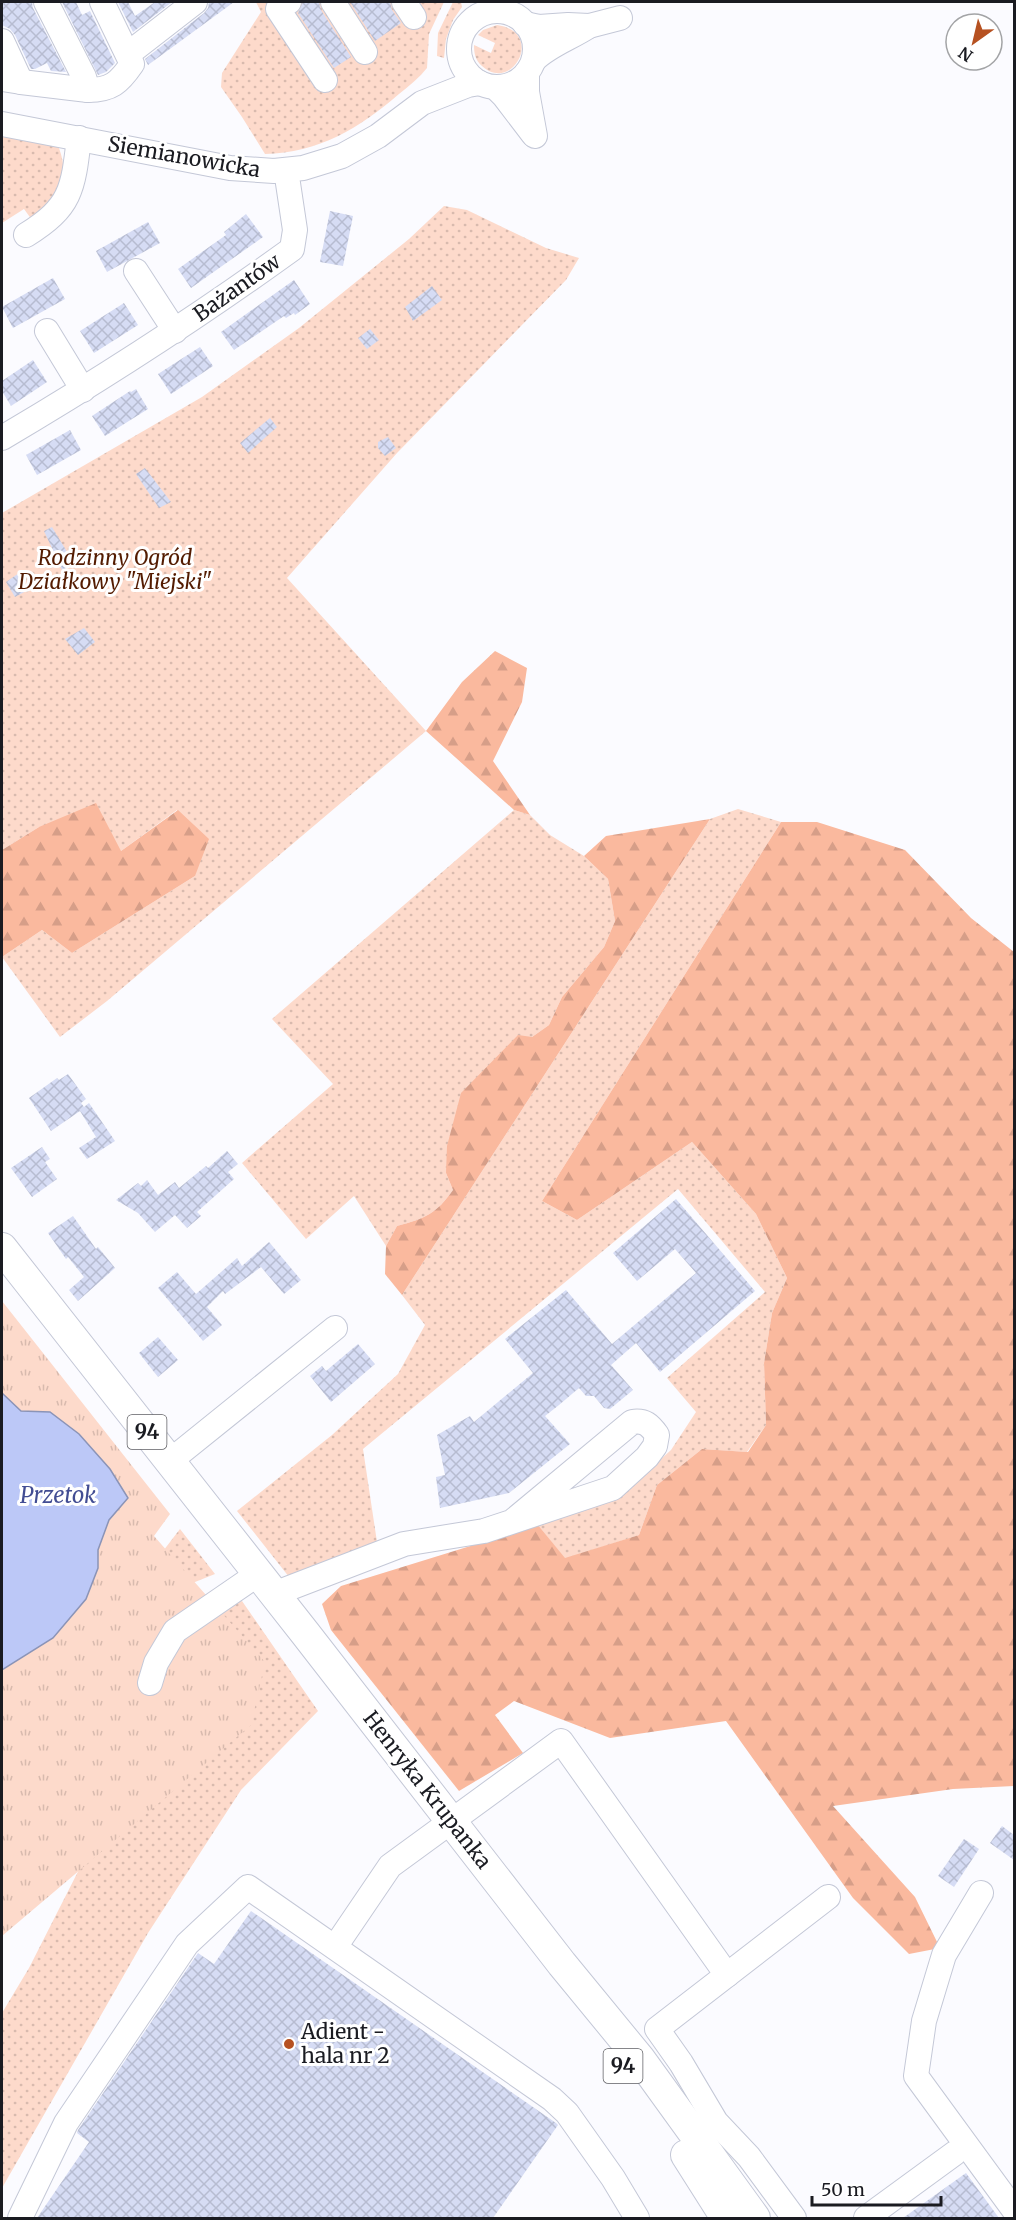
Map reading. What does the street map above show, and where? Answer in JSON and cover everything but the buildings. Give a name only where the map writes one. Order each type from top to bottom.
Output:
[{"type":"main road","name":"94","points":[[2,1248],[275,1595]]},
{"type":"main road","name":"Henryka Krupanka","points":[[275,1595],[562,1964],[640,2059],[755,2218]]},
{"type":"main road","name":"Henryka Krupanka","points":[[562,1964],[623,2066],[692,2163],[726,2218]]},
{"type":"street","points":[[46,2],[88,90]]},
{"type":"street","points":[[2,41],[11,81],[104,90],[115,84],[132,64],[102,2]]},
{"type":"street","points":[[128,54],[195,2]]},
{"type":"street","points":[[289,2],[278,9],[325,80]]},
{"type":"street","points":[[333,2],[365,52]]},
{"type":"street","points":[[466,2],[468,26]]},
{"type":"street","points":[[493,6],[516,16],[525,24],[530,30],[535,45],[527,92],[535,136],[521,121],[504,96],[466,71],[460,53],[461,38],[468,26],[493,6]]},
{"type":"street","points":[[525,24],[539,27],[589,26],[620,18]]},
{"type":"street","points":[[488,85],[513,84],[547,49],[571,38],[589,26]]},
{"type":"street","name":"Siemianowicka","points":[[2,124],[245,170],[286,170],[316,165],[352,151],[378,136],[422,103],[453,66],[460,53]]},
{"type":"street","name":"Siemianowicka","points":[[422,103],[468,85],[488,85]]},
{"type":"street","points":[[26,235],[54,215],[65,201],[71,183],[79,138]]},
{"type":"street","name":"Bażantów","points":[[2,438],[175,331],[292,249],[295,230],[286,170]]},
{"type":"street","name":"Bażantów","points":[[136,271],[175,331]]},
{"type":"street","points":[[47,331],[83,390]]},
{"type":"street","points":[[170,1461],[335,1328]]},
{"type":"street","points":[[150,1683],[156,1663],[175,1631],[275,1595],[404,1544],[484,1531],[612,1488],[647,1457],[655,1446],[657,1435],[649,1424],[641,1420],[632,1422],[514,1520]]},
{"type":"street","points":[[334,1947],[390,1866],[561,1741],[727,1975]]},
{"type":"street","points":[[20,2218],[66,2123],[187,1944],[248,1887],[552,2099],[567,2114],[637,2218]]},
{"type":"street","points":[[981,1893],[944,1955],[924,2021],[916,2076],[1014,2211]]},
{"type":"street","points":[[794,2218],[749,2157],[716,2122],[681,2063],[657,2029],[828,1897]]},
{"type":"street","points":[[866,2218],[955,2153]]},
{"type":"green space","points":[[256,2],[444,2],[429,34],[427,68],[410,85],[369,118],[337,136],[303,149],[265,154],[221,87],[222,73],[261,12]]},
{"type":"green space","points":[[453,2],[461,2],[462,7],[453,20],[446,39],[444,58],[437,56],[438,33]]},
{"type":"green space","points":[[497,25],[512,30],[520,38],[522,48],[519,59],[513,67],[504,72],[493,73],[476,59],[474,45],[491,53],[495,43],[478,35],[483,30]]},
{"type":"green space","points":[[2,133],[49,143],[59,148],[64,171],[59,188],[48,204],[32,220],[24,209],[2,223]]},
{"type":"green space","name":"Rodzinny Ogród Działkowy \"Miejski\"","points":[[444,206],[467,210],[546,248],[579,258],[566,280],[397,453],[287,578],[426,731],[107,1001],[60,1037],[2,957],[42,930],[72,953],[195,876],[177,810],[121,851],[39,827],[2,850],[2,513],[202,397],[299,328],[409,239]]},
{"type":"green space","points":[[495,651],[527,668],[522,702],[493,761],[530,815],[514,810],[426,731],[462,682]]},
{"type":"green space","points":[[96,803],[121,851],[178,810],[209,839],[195,876],[72,953],[42,930],[2,957],[2,850],[39,827]]},
{"type":"green space","points":[[738,809],[781,822],[542,1201],[577,1220],[692,1142],[756,1214],[787,1278],[772,1313],[764,1363],[766,1425],[747,1452],[702,1449],[657,1485],[639,1535],[565,1559],[538,1525],[620,1496],[671,1450],[696,1412],[667,1378],[765,1292],[678,1189],[363,1449],[377,1542],[293,1582],[237,1511],[332,1435],[398,1374],[425,1325],[402,1295],[710,819]]},
{"type":"green space","points":[[514,810],[530,815],[550,835],[584,856],[608,879],[615,921],[604,947],[562,997],[549,1025],[532,1037],[446,1173],[453,1190],[441,1205],[430,1214],[397,1226],[386,1246],[354,1196],[306,1239],[242,1163],[333,1084],[272,1019]]},
{"type":"green space","points":[[710,819],[402,1295],[385,1274],[386,1246],[397,1226],[430,1214],[453,1190],[446,1173],[447,1146],[461,1093],[518,1035],[532,1037],[549,1025],[562,997],[604,947],[615,921],[608,879],[584,856],[606,836]]},
{"type":"green space","points":[[781,822],[817,822],[905,850],[971,918],[1014,952],[1014,1786],[953,1789],[833,1806],[915,1897],[940,1948],[909,1954],[853,1898],[726,1721],[610,1738],[514,1701],[495,1715],[523,1753],[459,1791],[331,1630],[322,1604],[341,1586],[538,1525],[565,1558],[639,1535],[657,1485],[702,1449],[748,1452],[766,1425],[764,1363],[772,1313],[787,1278],[756,1214],[692,1142],[577,1220],[542,1201]]},
{"type":"green space","points":[[2,1301],[170,1514],[154,1536],[265,1662],[251,1725],[2,1936]]},
{"type":"green space","points":[[180,1529],[215,1574],[180,1588],[212,1610],[242,1601],[318,1711],[241,1790],[148,1933],[2,2188],[2,2013],[29,1968],[91,1846],[160,1555]]},
{"type":"water","name":"Przetok","points":[[2,1393],[21,1411],[50,1412],[79,1434],[110,1469],[128,1498],[109,1520],[98,1550],[98,1568],[86,1599],[53,1638],[2,1670]]},
{"type":"place","name":"Adient - hala nr 2","points":[[289,2044]]}]
